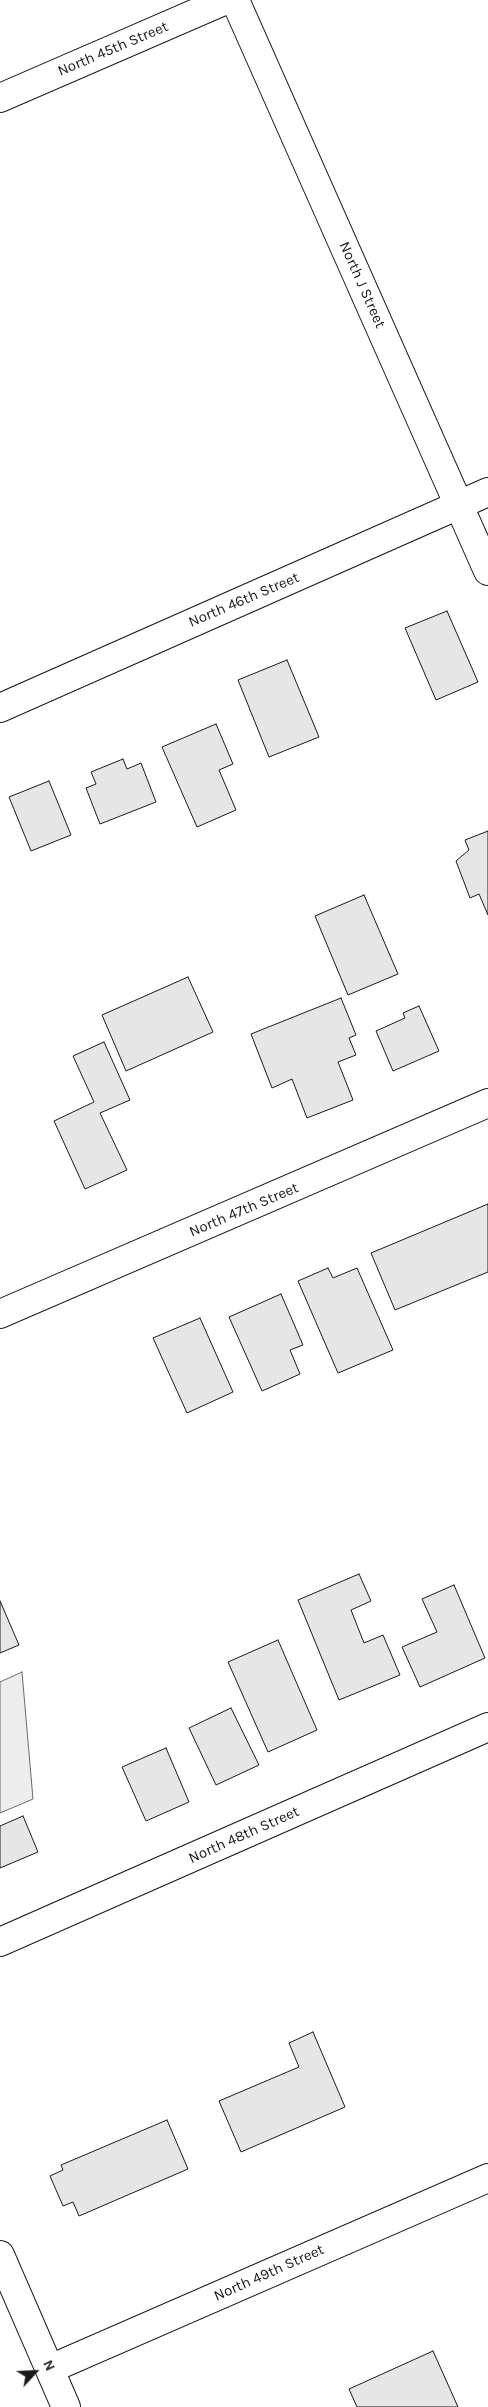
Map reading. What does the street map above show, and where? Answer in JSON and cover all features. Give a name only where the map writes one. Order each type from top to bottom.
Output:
[{"type":"street","name":"North 45th Street","points":[[0,98],[226,0]]},
{"type":"street","name":"North J Street","points":[[235,0],[488,570]]},
{"type":"street","name":"North 46th Street","points":[[0,708],[488,492]]},
{"type":"street","name":"North 47th Street","points":[[0,1314],[488,1103]]},
{"type":"street","name":"North 48th Street","points":[[0,1942],[488,1727]]},
{"type":"street","name":"North 49th Street","points":[[50,2369],[488,2178]]},
{"type":"street","points":[[0,2255],[6,2285],[50,2369],[66,2407]]},
{"type":"shaded area","points":[[22,1672],[33,1799],[0,1813],[0,1682]]},
{"type":"building","points":[[447,611],[478,682],[436,700],[405,628]]},
{"type":"building","points":[[287,660],[319,737],[269,757],[238,680]]},
{"type":"building","points":[[216,724],[233,764],[219,770],[236,810],[197,827],[162,747]]},
{"type":"building","points":[[123,759],[127,769],[141,763],[156,802],[100,824],[86,788],[96,784],[91,772]]},
{"type":"building","points":[[49,781],[71,835],[31,851],[9,797]]},
{"type":"building","points":[[488,831],[488,915],[479,894],[470,898],[456,861],[469,850],[465,840]]},
{"type":"building","points":[[364,895],[398,974],[348,995],[315,916]]},
{"type":"building","points":[[188,977],[213,1032],[126,1071],[102,1015]]},
{"type":"building","points":[[341,998],[356,1035],[349,1038],[356,1055],[338,1062],[353,1100],[307,1118],[292,1079],[272,1088],[251,1034]]},
{"type":"building","points":[[419,1006],[439,1051],[393,1071],[376,1031],[405,1018],[403,1013]]},
{"type":"building","points":[[104,1042],[130,1100],[100,1113],[127,1170],[85,1189],[54,1121],[94,1102],[73,1056]]},
{"type":"building","points":[[488,1204],[488,1272],[395,1310],[371,1253]]},
{"type":"building","points":[[328,1268],[333,1278],[357,1268],[393,1350],[338,1373],[298,1281]]},
{"type":"building","points":[[281,1294],[303,1345],[290,1350],[300,1374],[262,1391],[229,1317]]},
{"type":"building","points":[[200,1318],[233,1392],[187,1413],[153,1338]]},
{"type":"building","points":[[359,1574],[371,1601],[351,1610],[364,1643],[383,1635],[400,1675],[339,1700],[298,1600]]},
{"type":"building","points":[[454,1585],[485,1658],[420,1687],[402,1647],[437,1632],[422,1599]]},
{"type":"building","points":[[0,1601],[19,1645],[0,1653]]},
{"type":"building","points":[[278,1640],[317,1730],[268,1752],[228,1662]]},
{"type":"building","points":[[231,1708],[259,1765],[216,1785],[189,1728]]},
{"type":"building","points":[[166,1748],[189,1802],[146,1821],[122,1767]]},
{"type":"building","points":[[23,1816],[38,1852],[0,1868],[0,1826]]},
{"type":"building","points":[[313,2032],[345,2107],[241,2152],[219,2101],[299,2067],[289,2043]]},
{"type":"building","points":[[167,2120],[188,2169],[79,2216],[73,2202],[63,2206],[50,2176],[63,2170],[61,2165]]},
{"type":"building","points":[[433,2351],[458,2407],[357,2407],[349,2389]]}]
